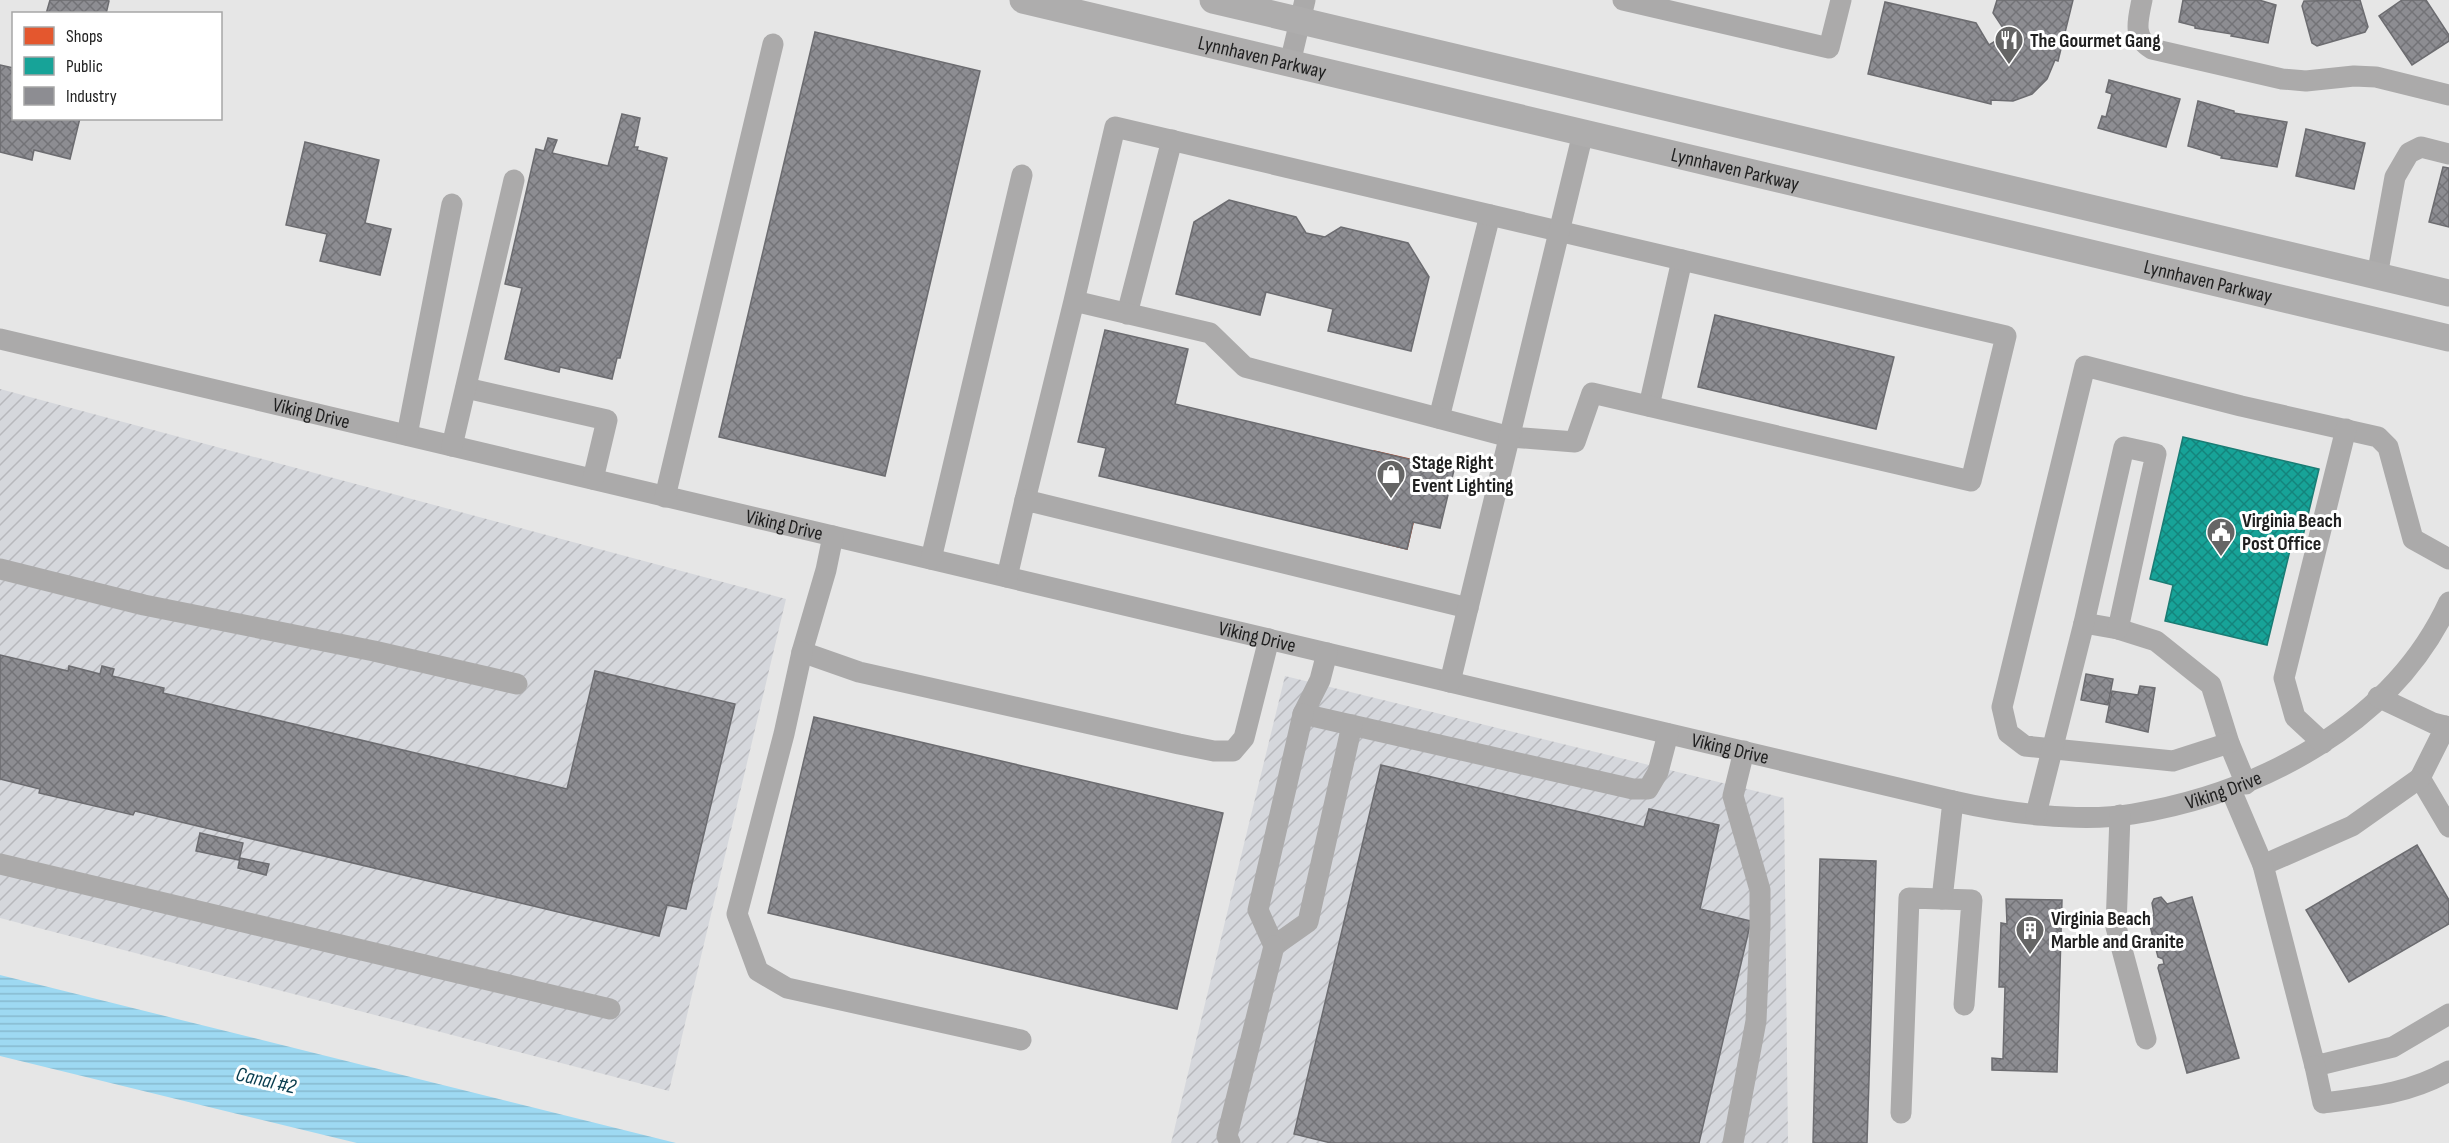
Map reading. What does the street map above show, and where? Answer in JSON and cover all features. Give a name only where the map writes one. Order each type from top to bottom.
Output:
[{"type":"main road","name":"Lynnhaven Parkway","points":[[1023,0],[2449,338]]},
{"type":"main road","points":[[1213,0],[1302,10],[2449,293]]},
{"type":"street","points":[[1623,0],[1829,48],[1841,0]]},
{"type":"street","points":[[2142,0],[2136,26],[2139,37],[2152,49],[2282,79],[2306,81],[2354,76],[2376,77],[2449,95]]},
{"type":"street","points":[[1290,63],[1302,10]]},
{"type":"street","points":[[665,496],[773,44]]},
{"type":"street","points":[[1007,577],[1115,127],[2006,336],[1971,481],[1592,393],[1575,442],[1510,437],[1245,367],[1210,333],[1074,301]]},
{"type":"street","points":[[1450,682],[1583,133]]},
{"type":"street","points":[[1127,314],[1172,140]]},
{"type":"street","points":[[2377,276],[2394,177],[2409,153],[2421,147],[2449,154]]},
{"type":"street","points":[[931,559],[1022,175]]},
{"type":"street","points":[[452,446],[514,180]]},
{"type":"street","points":[[407,435],[452,204]]},
{"type":"street","points":[[1439,418],[1490,215]]},
{"type":"street","points":[[1649,406],[1682,260]]},
{"type":"street","name":"Viking Drive","points":[[0,339],[1953,801],[2062,817],[2132,814],[2239,787],[2294,761],[2324,743],[2378,697],[2412,660],[2441,620],[2449,602]]},
{"type":"street","points":[[2229,743],[2174,760],[2025,746],[2008,733],[2002,707],[2085,366],[2230,403],[2378,436],[2388,447],[2413,539],[2449,559]]},
{"type":"street","points":[[466,388],[607,420],[593,479]]},
{"type":"street","points":[[2324,743],[2295,717],[2284,678],[2346,429]]},
{"type":"street","points":[[2036,814],[2050,749],[2084,623],[2124,447],[2156,454],[2118,629]]},
{"type":"street","points":[[1025,500],[1468,608]]},
{"type":"street","points":[[833,536],[736,914],[758,971],[787,988],[1021,1040]]},
{"type":"street","points":[[0,569],[144,605],[374,651],[517,684]]},
{"type":"street","points":[[2084,623],[2118,629],[2156,641],[2211,685],[2263,865],[2323,1103],[2400,1092],[2426,1084],[2449,1071]]},
{"type":"street","points":[[802,652],[859,672],[998,701],[1179,744],[1215,751],[1233,751],[1244,738],[1269,639]]},
{"type":"street","points":[[1230,1143],[1227,1136],[1274,946],[1258,910],[1303,714],[1320,680],[1327,653]]},
{"type":"street","points":[[2263,865],[2352,826],[2420,778],[2448,726],[2433,723],[2378,697]]},
{"type":"street","points":[[1303,714],[1634,789],[1648,789],[1658,772],[1668,734]]},
{"type":"street","points":[[1274,946],[1308,922],[1352,726]]},
{"type":"street","points":[[1733,1143],[1756,1021],[1760,926],[1760,890],[1733,795],[1744,751]]},
{"type":"street","points":[[2420,778],[2449,827]]},
{"type":"street","points":[[1942,899],[1953,801]]},
{"type":"street","points":[[2120,815],[2116,927],[2146,1039]]},
{"type":"street","points":[[0,864],[610,1009]]},
{"type":"street","points":[[1901,1113],[1909,898],[1972,900],[1964,1005]]},
{"type":"street","points":[[2315,1066],[2393,1047],[2449,1014]]},
{"type":"shaded area","points":[[0,389],[786,599],[669,1091],[0,918]]},
{"type":"shaded area","points":[[1285,676],[1784,798],[1788,1143],[1171,1143]]},
{"type":"water","name":"Canal #2","points":[[0,975],[676,1143],[357,1143],[0,1056]]},
{"type":"building: Shops","name":"Stage Right Event Lighting","points":[[1374,451],[1427,463],[1407,549],[1354,536]]},
{"type":"building: Public","name":"Virginia Beach Post Office","points":[[2183,437],[2319,469],[2303,536],[2294,534],[2267,645],[2165,621],[2173,585],[2150,579]]},
{"type":"building: Industry","points":[[50,0],[109,1],[106,12],[47,12]]},
{"type":"building: Industry","points":[[1997,0],[2073,0],[2058,61],[2055,60],[2047,79],[2032,94],[2013,101],[1991,100],[1991,104],[1868,74],[1885,2],[1976,23],[1989,45],[2007,34],[1993,13]]},
{"type":"building: Industry","points":[[2183,0],[2259,0],[2276,5],[2268,43],[2195,28],[2195,26],[2179,22]]},
{"type":"building: Industry","points":[[2360,0],[2368,27],[2365,32],[2317,46],[2312,43],[2302,6],[2304,1]]},
{"type":"building: Industry","points":[[2402,0],[2426,0],[2449,35],[2449,41],[2412,65],[2379,16]]},
{"type":"building: Industry","points":[[815,32],[980,71],[885,476],[719,437]]},
{"type":"building: Industry","points":[[0,65],[12,68],[12,120],[80,120],[70,159],[34,150],[32,160],[0,152]]},
{"type":"building: Industry","points":[[2109,80],[2180,99],[2166,147],[2098,128],[2102,116],[2106,117],[2112,94],[2106,92]]},
{"type":"building: Industry","points":[[2198,101],[2234,111],[2234,113],[2287,122],[2277,167],[2221,158],[2222,156],[2188,146]]},
{"type":"building: Industry","points":[[622,114],[640,118],[634,147],[638,147],[637,150],[667,158],[620,358],[617,358],[612,379],[560,367],[559,372],[505,359],[522,288],[505,284],[536,149],[544,151],[548,138],[557,140],[552,153],[608,166]]},
{"type":"building: Industry","points":[[2306,129],[2365,143],[2354,189],[2296,176]]},
{"type":"building: Industry","points":[[305,142],[379,160],[365,223],[391,229],[380,275],[320,261],[327,234],[286,225]]},
{"type":"building: Industry","points":[[2443,167],[2449,168],[2449,227],[2429,222]]},
{"type":"building: Industry","points":[[1229,200],[1296,217],[1306,233],[1325,237],[1341,227],[1408,243],[1429,277],[1411,351],[1328,331],[1333,309],[1266,292],[1260,315],[1176,294],[1194,222]]},
{"type":"building: Industry","points":[[1715,315],[1894,357],[1876,429],[1698,387]]},
{"type":"building: Industry","points":[[1105,330],[1188,349],[1175,404],[1454,470],[1440,528],[1413,522],[1407,549],[1099,476],[1106,448],[1078,442]]},
{"type":"building: Industry","points":[[0,655],[68,671],[69,666],[100,674],[102,666],[114,669],[112,676],[164,688],[163,693],[567,789],[595,671],[735,704],[686,909],[667,905],[659,936],[135,811],[133,815],[39,793],[40,789],[0,779]]},
{"type":"building: Industry","points":[[2086,674],[2113,679],[2108,705],[2081,700]]},
{"type":"building: Industry","points":[[2140,686],[2155,688],[2148,732],[2106,722],[2112,691],[2138,695]]},
{"type":"building: Industry","points":[[814,717],[1223,813],[1177,1009],[768,913]]},
{"type":"building: Industry","points":[[1381,765],[1644,827],[1649,809],[1719,825],[1700,909],[1751,921],[1699,1143],[1331,1143],[1294,1134]]},
{"type":"building: Industry","points":[[200,833],[243,843],[239,860],[196,851]]},
{"type":"building: Industry","points":[[2417,845],[2449,900],[2449,924],[2349,982],[2306,910]]},
{"type":"building: Industry","points":[[240,858],[269,864],[266,875],[238,868]]},
{"type":"building: Industry","points":[[1820,859],[1876,861],[1867,1143],[1813,1143]]},
{"type":"building: Industry","points":[[2161,897],[2167,904],[2192,897],[2239,1058],[2187,1073],[2158,968],[2159,965],[2164,964],[2163,959],[2158,957],[2148,918],[2154,915],[2152,903],[2154,899]]},
{"type":"building: Industry","name":"Virginia Beach Marble and Granite","points":[[2006,899],[2062,900],[2057,1072],[1992,1070],[1992,1058],[2003,1059],[2005,987],[1999,987],[2001,923],[2007,924]]},
{"type":"place","name":"The Gourmet Gang","points":[[2009,66]]},
{"type":"place","name":"Stage Right Event Lighting","points":[[1391,500]]},
{"type":"place","name":"Virginia Beach Post Office","points":[[2221,558]]},
{"type":"place","name":"Virginia Beach Marble and Granite","points":[[2030,956]]}]
